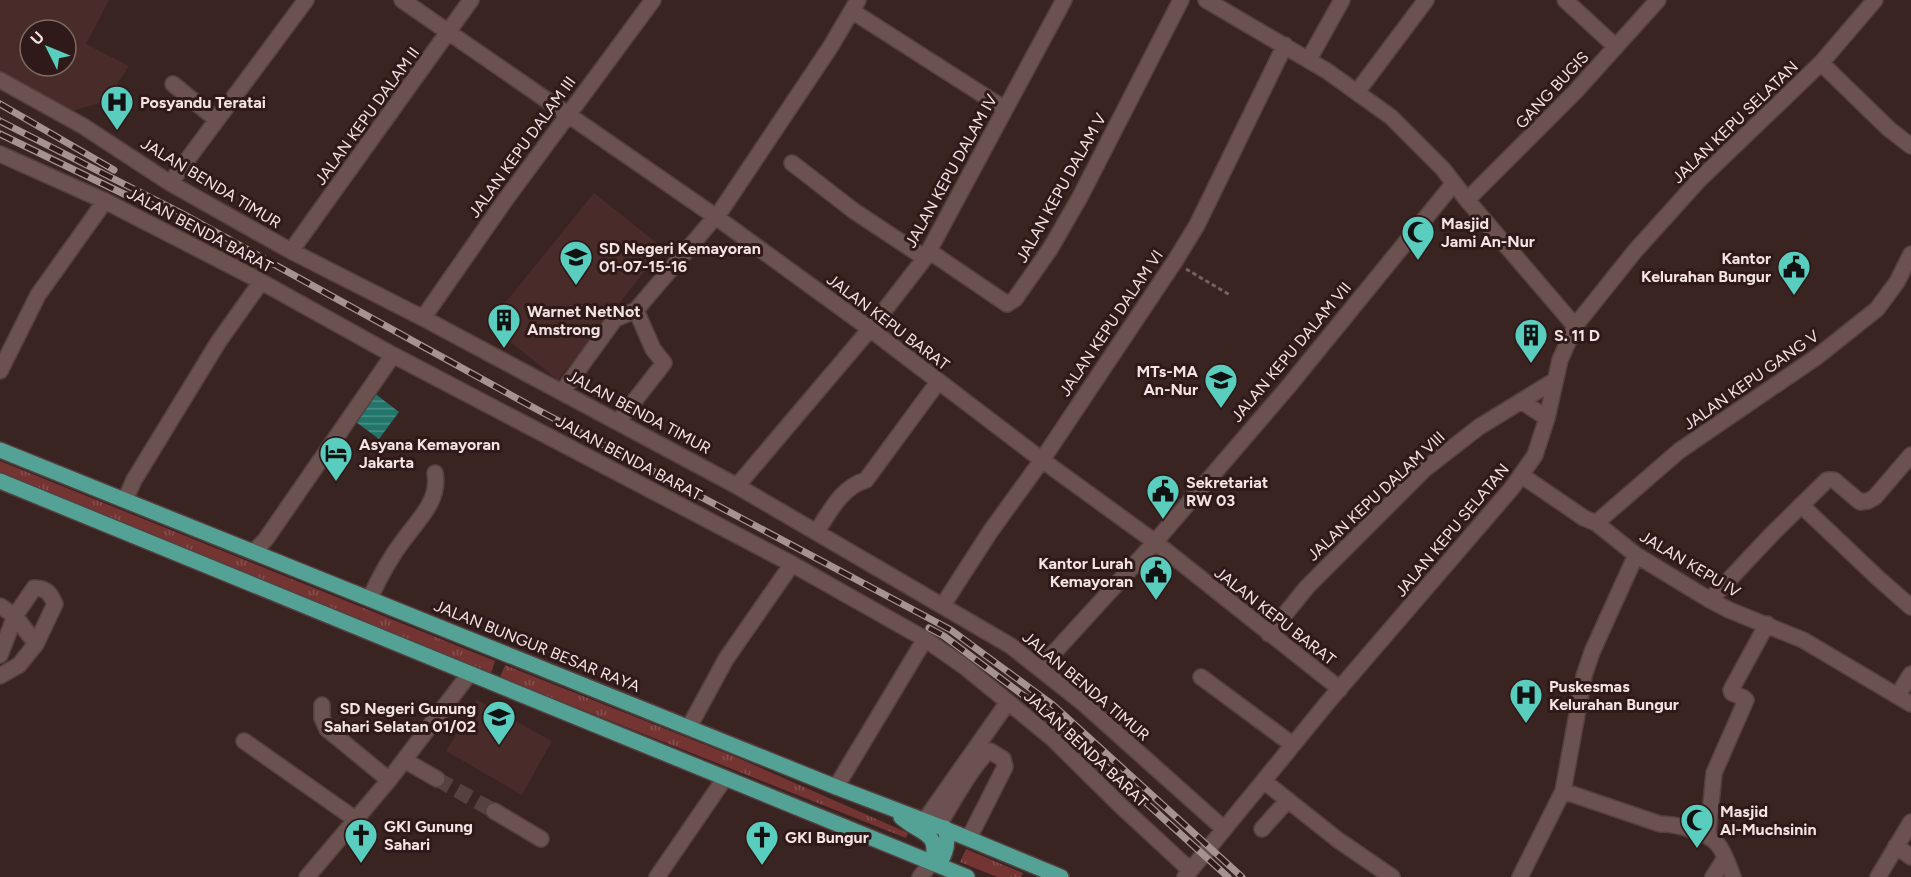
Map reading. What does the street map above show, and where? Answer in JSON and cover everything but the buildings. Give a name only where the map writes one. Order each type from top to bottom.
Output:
[{"type":"main road","name":"JALAN BUNGUR BESAR RAYA","points":[[0,450],[836,787],[967,837],[1043,874],[1061,877]]},
{"type":"main road","points":[[0,481],[967,877]]},
{"type":"main road","points":[[891,808],[908,824],[930,836],[940,865]]},
{"type":"main road","points":[[936,825],[947,843],[940,865]]},
{"type":"main road","points":[[940,865],[959,841],[967,837]]},
{"type":"street","points":[[170,183],[306,0]]},
{"type":"street","name":"JALAN KEPU BARAT","points":[[402,0],[716,217],[870,329],[1042,460],[1155,542],[1340,689]]},
{"type":"street","name":"JALAN KEPU DALAM II","points":[[291,251],[471,0]]},
{"type":"street","name":"JALAN KEPU DALAM III","points":[[423,318],[506,199],[653,0]]},
{"type":"street","name":"JALAN KEPU DALAM IV","points":[[737,486],[870,329],[927,255],[1064,0]]},
{"type":"street","name":"JALAN KEPU DALAM V","points":[[927,255],[1007,304],[1015,299],[1050,249],[1080,197],[1181,0]]},
{"type":"street","points":[[1206,0],[1309,59],[1391,117],[1443,168],[1467,200],[1575,326]]},
{"type":"street","points":[[1309,59],[1342,0]]},
{"type":"street","points":[[1357,92],[1426,0]]},
{"type":"street","points":[[1565,0],[1616,47]]},
{"type":"street","name":"GANG BUGIS","points":[[1467,200],[1521,148],[1658,0]]},
{"type":"street","name":"JALAN KEPU SELATAN","points":[[1188,873],[1340,689],[1512,488],[1535,455],[1554,381],[1568,339],[1575,326],[1635,251],[1699,180],[1821,63],[1875,0]]},
{"type":"street","points":[[562,392],[615,319],[636,310],[716,217],[797,99],[855,6],[1005,109]]},
{"type":"street","name":"JALAN KEPU DALAM VI","points":[[943,605],[990,532],[1042,460],[1148,303],[1197,225],[1285,45]]},
{"type":"street","points":[[1821,63],[1889,129],[1911,146]]},
{"type":"street","name":"JALAN BENDA TIMUR","points":[[0,80],[82,126],[170,183],[291,251],[423,318],[737,486],[1011,646],[1083,703],[1224,829]]},
{"type":"street","points":[[173,84],[217,120]]},
{"type":"street","name":"JALAN BENDA BARAT","points":[[0,154],[105,201],[261,282],[393,355],[792,564],[925,639],[965,667],[1052,738],[1188,873]]},
{"type":"street","points":[[792,163],[854,211],[927,255]]},
{"type":"street","name":"JALAN KEPU DALAM VII","points":[[1155,542],[1288,387],[1454,183]]},
{"type":"street","points":[[0,371],[38,295],[105,201]]},
{"type":"street","name":"JALAN KEPU GANG V","points":[[1596,523],[1679,452],[1801,368],[1877,309],[1897,282],[1911,254]]},
{"type":"street","points":[[125,500],[134,480],[214,349],[261,282]]},
{"type":"street","points":[[618,422],[663,363],[653,349],[636,310]]},
{"type":"street","points":[[254,552],[273,529],[393,355]]},
{"type":"street","name":"JALAN KEPU DALAM VIII","points":[[1269,634],[1307,587],[1425,469],[1479,427],[1554,381]]},
{"type":"street","points":[[817,531],[843,492],[854,483],[866,480],[938,382]]},
{"type":"street","points":[[1521,401],[1546,418]]},
{"type":"street","points":[[1710,600],[1827,480],[1834,480],[1860,502],[1868,501],[1875,497],[1911,455]]},
{"type":"street","points":[[370,598],[405,537],[423,517],[434,495],[435,472]]},
{"type":"street","name":"JALAN KEPU IV","points":[[1521,475],[1584,518],[1596,523],[1636,555],[1710,600],[1728,610],[1803,640],[1837,658],[1904,700]]},
{"type":"street","points":[[1801,505],[1911,607]]},
{"type":"street","points":[[1040,668],[1155,542]]},
{"type":"street","points":[[1520,877],[1563,791],[1584,676],[1615,597],[1636,555]]},
{"type":"street","points":[[689,727],[726,659],[792,564]]},
{"type":"street","points":[[0,655],[15,616],[34,588],[42,588],[50,593],[55,604],[36,644],[19,664],[0,676]]},
{"type":"street","points":[[0,606],[15,616],[36,644]]},
{"type":"street","points":[[1708,834],[1714,773],[1746,699],[1732,693],[1731,690],[1767,624]]},
{"type":"street","points":[[836,787],[925,639]]},
{"type":"street","points":[[307,877],[404,760],[470,673]]},
{"type":"street","points":[[1904,700],[1911,674]]},
{"type":"street","points":[[1201,677],[1293,745]]},
{"type":"street","points":[[936,825],[1008,702]]},
{"type":"street","points":[[322,705],[322,718],[327,729],[388,780]]},
{"type":"street","points":[[244,741],[355,819]]},
{"type":"street","points":[[936,825],[980,759],[990,751],[1003,759],[1005,767],[967,837]]},
{"type":"street","points":[[404,760],[437,779]]},
{"type":"street","points":[[657,877],[725,778]]},
{"type":"street","points":[[1265,782],[1338,840],[1392,877]]},
{"type":"street","points":[[1563,791],[1660,824],[1669,823],[1708,834],[1719,846],[1733,877]]},
{"type":"street","points":[[1262,829],[1288,800]]},
{"type":"street","points":[[494,812],[541,839]]},
{"type":"street","points":[[1878,877],[1911,822]]},
{"type":"street","points":[[1896,846],[1911,857]]},
{"type":"street","points":[[1713,877],[1725,858]]},
{"type":"street","points":[[920,877],[940,865]]},
{"type":"path","points":[[1182,266],[1230,295]]},
{"type":"shaded area","points":[[0,0],[109,0],[86,44],[129,66],[106,101],[55,116],[0,86]]},
{"type":"shaded area","name":"SD Negeri Kemayoran 01-07-15-16","points":[[594,193],[663,248],[558,380],[488,324]]},
{"type":"shaded area","name":"SD Negeri Gunung Sahari Selatan 01/02","points":[[477,700],[552,741],[522,795],[446,751]]},
{"type":"green space","points":[[0,461],[495,661],[491,673],[0,474]]},
{"type":"green space","points":[[505,665],[736,757],[908,833],[906,838],[500,677]]},
{"type":"green space","points":[[966,849],[1023,873],[1021,877],[997,877],[960,862]]},
{"type":"water","points":[[373,392],[399,412],[379,439],[352,419]]},
{"type":"tunnel","points":[[437,779],[494,811]]},
{"type":"railway","points":[[0,104],[114,170]]},
{"type":"railway","points":[[0,121],[183,214],[538,410],[951,630],[1053,705],[1242,877]]},
{"type":"railway","points":[[0,134],[126,195]]},
{"type":"railway","points":[[929,628],[944,636],[1047,713],[1228,877]]},
{"type":"place","name":"Posyandu Teratai","points":[[117,131]]},
{"type":"place","name":"Masjid Jami An-Nur","points":[[1418,261]]},
{"type":"place","name":"SD Negeri Kemayoran 01-07-15-16","points":[[576,286]]},
{"type":"place","name":"Kantor Kelurahan Bungur","points":[[1794,296]]},
{"type":"place","name":"Warnet NetNot Amstrong","points":[[504,349]]},
{"type":"place","name":"S. 11 D","points":[[1531,364]]},
{"type":"place","name":"MTs-MA An-Nur","points":[[1221,409]]},
{"type":"place","name":"Asyana Kemayoran Jakarta","points":[[336,482]]},
{"type":"place","name":"Sekretariat RW 03","points":[[1163,520]]},
{"type":"place","name":"Kantor Lurah Kemayoran","points":[[1156,601]]},
{"type":"place","name":"Puskesmas Kelurahan Bungur","points":[[1526,724]]},
{"type":"place","name":"SD Negeri Gunung Sahari Selatan 01/02","points":[[499,746]]},
{"type":"place","name":"Masjid Al-Muchsinin","points":[[1697,849]]},
{"type":"place","name":"GKI Gunung Sahari","points":[[361,864]]},
{"type":"place","name":"GKI Bungur","points":[[762,866]]}]
